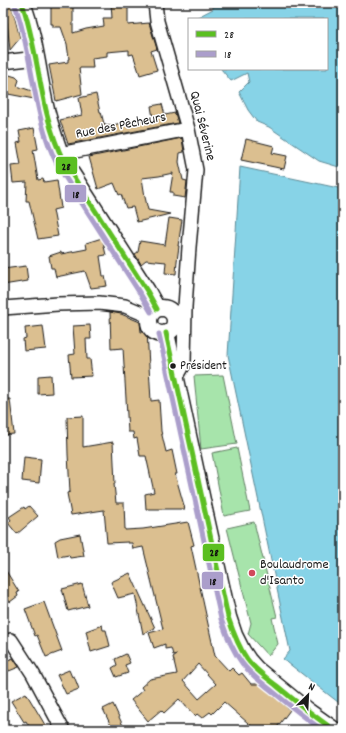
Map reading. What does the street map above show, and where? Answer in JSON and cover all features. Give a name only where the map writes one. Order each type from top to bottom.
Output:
[{"type":"main road","points":[[22,3],[27,16],[37,58],[44,102],[60,154],[147,291],[150,311]]},
{"type":"main road","points":[[165,308],[179,311],[173,328],[166,334],[158,333],[151,328],[149,325],[149,317],[154,311],[150,311],[165,308]]},
{"type":"main road","points":[[166,334],[228,618],[234,635],[248,660],[256,669],[306,710],[334,730]]},
{"type":"street","name":"Quai Séverine","points":[[155,3],[156,21],[188,129],[196,170],[189,247],[179,311],[184,364],[176,378]]},
{"type":"street","points":[[3,62],[37,58]]},
{"type":"street","name":"Rue des Pêcheurs","points":[[60,154],[188,129]]},
{"type":"street","points":[[3,308],[99,303],[150,311]]},
{"type":"street","points":[[11,640],[33,674],[63,730]]},
{"type":"green space","points":[[223,375],[237,444],[201,449],[194,376]]},
{"type":"green space","points":[[237,448],[250,511],[224,516],[212,453]]},
{"type":"green space","name":"Boulaudrome d'Isanto","points":[[254,522],[277,617],[272,618],[278,644],[268,656],[248,634],[251,623],[227,528]]},
{"type":"water","points":[[213,3],[343,3],[343,161],[339,167],[319,161],[269,127],[257,122],[248,110],[239,92],[249,82],[247,73],[231,81],[222,70],[328,70],[328,18],[196,18],[213,9]]},
{"type":"water","points":[[240,167],[343,189],[343,706],[283,659],[290,651],[228,355]]},
{"type":"building","points":[[3,3],[11,3],[20,38],[10,50],[7,22],[3,23]]},
{"type":"building","points":[[111,3],[128,3],[128,25],[149,23],[157,49],[151,51],[157,70],[140,75],[133,54],[129,55],[129,50],[107,52],[107,56],[92,58],[93,68],[79,68],[82,94],[56,101],[49,65],[68,62],[69,59],[67,44],[61,27],[53,27],[53,24],[51,24],[51,5],[73,5],[73,33],[104,26],[103,18],[112,18]]},
{"type":"building","points":[[3,73],[16,77],[19,80],[17,86],[32,91],[34,99],[3,93]]},
{"type":"building","points":[[96,94],[105,126],[153,118],[151,106],[162,104],[165,115],[175,113],[178,123],[68,144],[60,120],[82,115],[79,98]]},
{"type":"building","points":[[34,128],[38,149],[33,150],[38,180],[43,179],[44,182],[57,180],[61,208],[53,210],[58,236],[38,239],[29,201],[26,201],[27,182],[13,183],[11,166],[21,165],[17,143],[21,142],[19,131]]},
{"type":"building","points":[[182,138],[184,152],[180,153],[179,162],[183,180],[187,181],[185,198],[173,196],[173,192],[170,192],[173,173],[142,178],[148,210],[170,214],[137,222],[133,207],[126,208],[121,194],[119,195],[114,183],[98,189],[89,157]]},
{"type":"building","points":[[246,139],[274,146],[272,153],[287,156],[284,169],[241,160]]},
{"type":"building","points":[[169,218],[182,220],[176,274],[165,273],[166,262],[146,260],[141,264],[135,254],[138,252],[140,241],[165,245]]},
{"type":"building","points":[[102,238],[106,255],[100,256],[103,276],[105,276],[107,286],[91,288],[85,271],[56,277],[54,268],[51,268],[49,256],[61,252],[61,254],[87,249],[86,243]]},
{"type":"building","points":[[26,266],[28,281],[3,285],[3,269]]},
{"type":"building","points":[[110,312],[121,314],[140,322],[141,332],[147,331],[151,401],[159,400],[161,431],[166,452],[172,450],[177,474],[175,474],[185,509],[146,509],[145,494],[154,492],[146,456],[140,456],[137,438],[134,439],[133,432],[128,432],[123,348],[111,349]]},
{"type":"building","points":[[90,325],[91,339],[86,339],[87,359],[90,359],[92,376],[71,377],[69,355],[75,354],[73,326]]},
{"type":"building","points":[[43,326],[46,349],[24,351],[23,339],[26,338],[25,328]]},
{"type":"building","points":[[51,375],[52,393],[38,394],[38,376]]},
{"type":"building","points":[[3,399],[10,399],[14,434],[3,435]]},
{"type":"building","points":[[83,416],[83,447],[113,442],[116,503],[124,503],[125,530],[143,529],[188,522],[194,545],[191,546],[215,656],[229,671],[232,668],[239,675],[242,673],[251,684],[259,684],[290,710],[275,730],[256,730],[224,702],[212,714],[210,712],[202,718],[197,714],[195,716],[179,699],[164,713],[161,710],[148,721],[131,700],[143,690],[141,687],[150,679],[177,674],[173,657],[177,654],[173,655],[171,648],[165,649],[165,644],[154,648],[149,633],[163,629],[143,547],[133,549],[132,543],[128,542],[107,543],[104,510],[71,515],[67,493],[70,492],[67,417]],"holes":[[[198,664],[216,684],[199,699],[183,681]]]},
{"type":"building","points":[[24,457],[41,459],[39,483],[22,481]]},
{"type":"building","points":[[29,506],[38,516],[17,534],[8,523],[11,520],[9,517],[24,507],[25,509]]},
{"type":"building","points":[[80,534],[84,556],[70,558],[69,555],[58,557],[55,541],[60,538]]},
{"type":"building","points":[[3,566],[19,592],[17,593],[18,596],[10,602],[3,592]]},
{"type":"building","points":[[130,573],[155,628],[143,634],[135,594],[118,598],[111,582]]},
{"type":"building","points":[[82,584],[88,606],[68,611],[62,589]]},
{"type":"building","points":[[44,602],[62,651],[46,657],[37,635],[35,636],[25,609]]},
{"type":"building","points":[[102,625],[103,630],[106,630],[110,646],[91,652],[86,631]]},
{"type":"building","points":[[126,654],[130,663],[125,665],[128,673],[116,677],[112,668],[117,665],[115,659]]},
{"type":"building","points":[[13,658],[19,667],[9,671],[4,662]]},
{"type":"building","points":[[69,670],[72,677],[74,676],[79,689],[66,694],[57,675]]},
{"type":"building","points":[[26,693],[48,730],[31,730],[26,721],[24,722],[11,701]]},
{"type":"building","points":[[113,704],[125,730],[113,730],[103,709]]},
{"type":"transit line","name":"28","points":[[22,3],[33,43],[49,123],[64,162],[157,309]]},
{"type":"transit line","name":"18","points":[[15,5],[26,45],[38,107],[49,147],[58,166],[151,312]]},
{"type":"transit line","name":"28","points":[[166,333],[228,617],[236,639],[247,659],[257,670],[305,709],[334,730]]},
{"type":"transit line","name":"18","points":[[159,334],[221,619],[227,636],[238,658],[252,674],[322,730]]},
{"type":"place","name":"Président","points":[[173,366]]},
{"type":"place","name":"Boulaudrome d'Isanto","points":[[252,573]]}]
